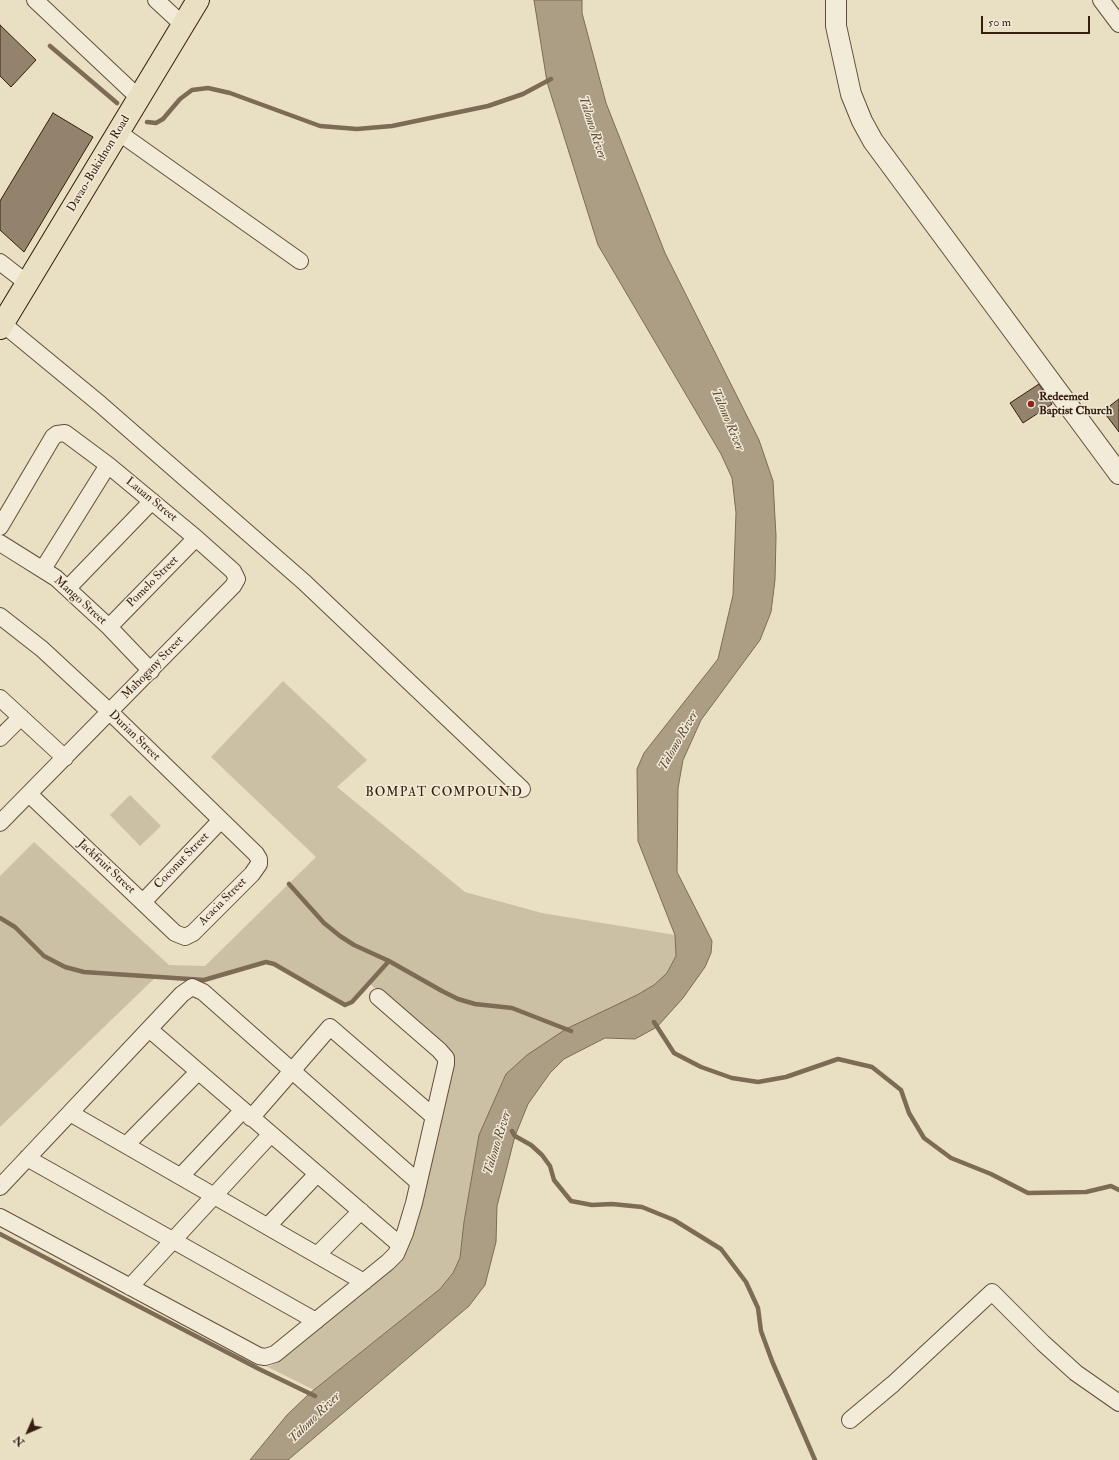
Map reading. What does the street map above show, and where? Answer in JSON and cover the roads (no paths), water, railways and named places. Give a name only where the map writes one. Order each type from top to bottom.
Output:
[{"type":"highway","name":"Davao-Bukidnon Road","points":[[1,326],[198,0]]},
{"type":"street","points":[[36,0],[139,98]]},
{"type":"street","points":[[156,0],[183,25]]},
{"type":"street","points":[[836,0],[836,26],[848,78],[862,121],[873,141],[1119,474]]},
{"type":"street","points":[[1101,0],[1119,24]]},
{"type":"street","points":[[118,132],[300,261]]},
{"type":"street","points":[[0,262],[27,283]]},
{"type":"street","points":[[1,326],[100,404],[304,582],[522,789]]},
{"type":"street","name":"Lauan Street","points":[[0,527],[48,444],[57,434],[64,433],[70,435],[108,465],[196,538],[233,571],[237,579]]},
{"type":"street","points":[[43,569],[108,465]]},
{"type":"street","points":[[68,588],[152,501]]},
{"type":"street","name":"Pomelo Street","points":[[109,627],[196,538]]},
{"type":"street","name":"Mango Street","points":[[0,543],[43,569],[68,588],[109,627],[151,671]]},
{"type":"street","name":"Mahogany Street","points":[[0,823],[151,671],[233,586],[237,579]]},
{"type":"street","name":"Durian Street","points":[[0,616],[42,649],[110,712],[256,854],[259,859],[258,864]]},
{"type":"street","points":[[0,698],[65,758]]},
{"type":"street","points":[[0,738],[21,716]]},
{"type":"street","name":"Jackfruit Street","points":[[29,794],[175,933],[185,937]]},
{"type":"street","name":"Coconut Street","points":[[143,902],[221,820]]},
{"type":"street","name":"Acacia Street","points":[[185,937],[193,933],[252,874],[258,864]]},
{"type":"street","points":[[0,1187],[186,990],[192,987],[197,989],[418,1182]]},
{"type":"street","points":[[0,1217],[252,1352],[265,1357],[276,1354],[396,1254],[414,1202],[446,1064],[446,1058],[378,996]]},
{"type":"street","points":[[181,1176],[292,1071],[330,1027],[433,1116]]},
{"type":"street","points":[[149,1029],[400,1245]]},
{"type":"street","points":[[126,1145],[198,1072]]},
{"type":"street","points":[[70,1113],[364,1282]]},
{"type":"street","points":[[130,1287],[271,1134]]},
{"type":"street","points":[[27,1158],[316,1321]]},
{"type":"street","points":[[268,1226],[317,1174]]},
{"type":"street","points":[[317,1255],[361,1211]]},
{"type":"street","points":[[850,1420],[893,1384],[992,1292],[1048,1348],[1076,1373],[1119,1403]]},
{"type":"water","name":"Talomo River","points":[[534,0],[582,0],[582,13],[606,103],[665,253],[759,440],[773,481],[776,536],[775,580],[771,612],[760,640],[701,720],[683,760],[678,788],[677,872],[712,941],[711,953],[705,967],[683,998],[657,1027],[635,1039],[605,1038],[564,1059],[550,1073],[528,1104],[515,1136],[497,1206],[496,1242],[485,1285],[469,1306],[288,1460],[250,1460],[287,1415],[310,1393],[440,1289],[453,1273],[460,1258],[464,1222],[479,1135],[506,1074],[527,1055],[566,1029],[637,995],[654,985],[667,973],[676,956],[675,935],[638,841],[637,769],[644,753],[718,659],[733,595],[736,513],[732,478],[721,454],[598,245],[547,82]]},
{"type":"waterway","points":[[50,46],[117,103]]},
{"type":"waterway","points":[[147,122],[156,123],[163,119],[180,99],[192,90],[208,88],[230,93],[320,126],[357,129],[392,126],[488,106],[523,94],[551,79]]},
{"type":"waterway","points":[[289,884],[324,923],[340,936],[354,945],[389,961],[442,991],[458,999],[475,1004],[512,1008],[571,1031]]},
{"type":"waterway","points":[[0,918],[15,927],[44,956],[65,967],[84,972],[204,980],[266,962],[274,964],[345,1005],[352,1002],[389,961]]},
{"type":"waterway","points":[[654,1022],[674,1053],[701,1067],[732,1078],[758,1082],[786,1077],[838,1059],[872,1067],[901,1090],[909,1113],[924,1138],[951,1158],[991,1174],[1028,1193],[1086,1192],[1111,1186],[1119,1190]]},
{"type":"waterway","name":"Talomo River","points":[[512,1131],[515,1136],[531,1145],[542,1155],[550,1166],[554,1180],[571,1201],[592,1205],[612,1204],[642,1207],[674,1220],[721,1249],[746,1282],[758,1308],[761,1331],[772,1361],[815,1460]]},
{"type":"waterway","points":[[0,1234],[259,1369],[315,1396]]},
{"type":"place","name":"Redeemed Baptist Church","points":[[1031,404]]},
{"type":"district","name":"BOMPAT COMPOUND","points":[[444,793]]}]
